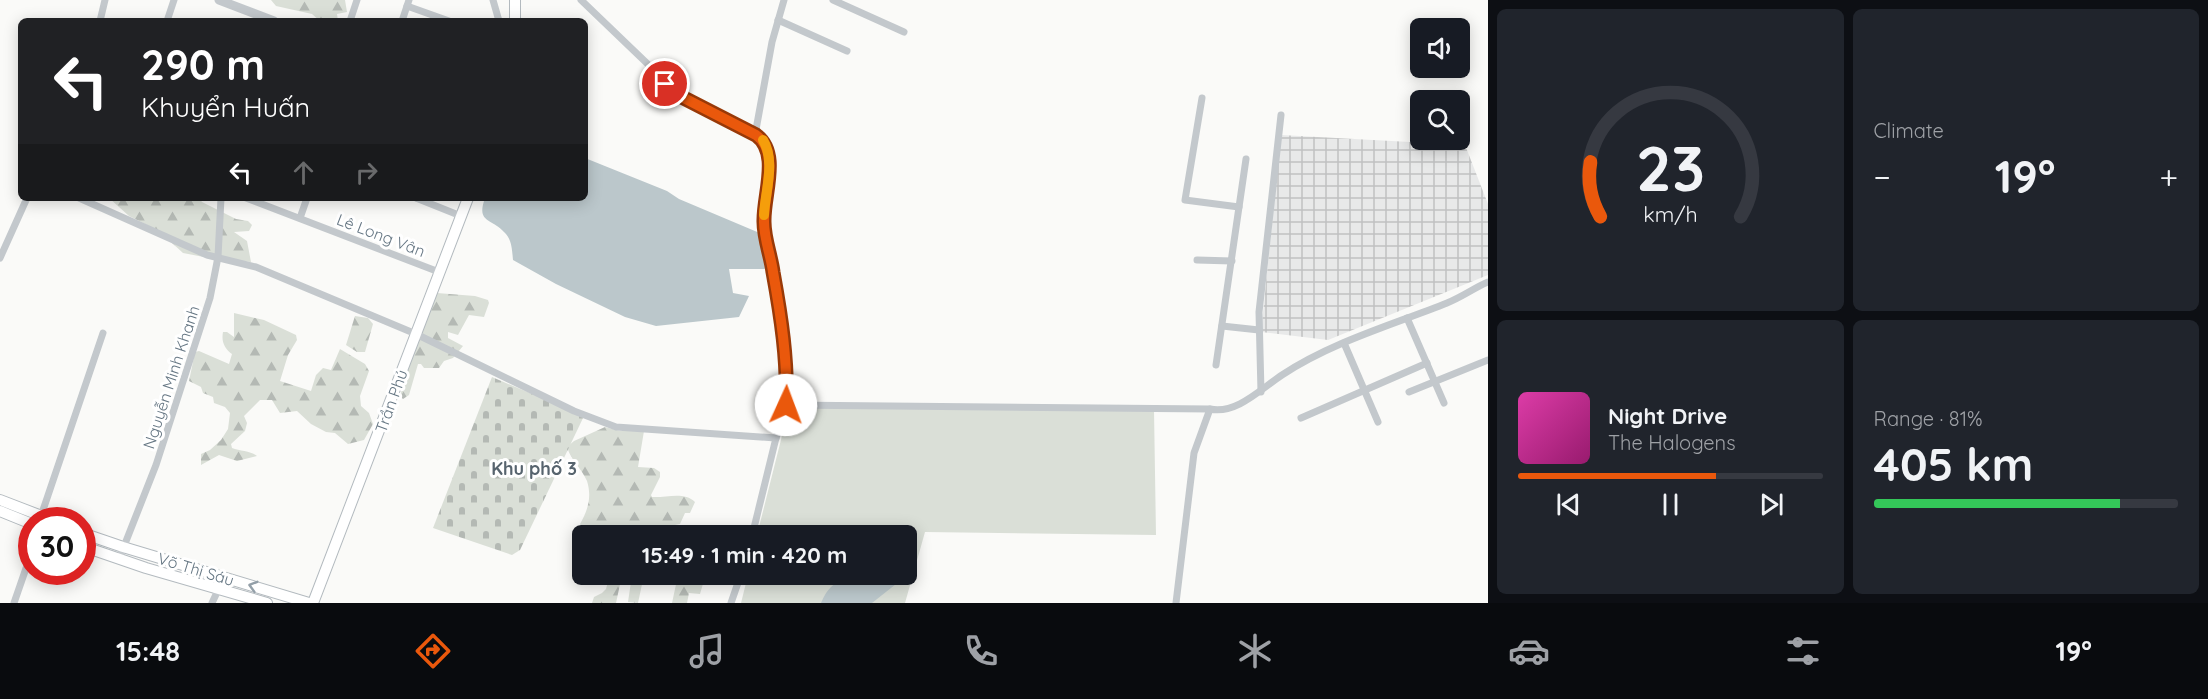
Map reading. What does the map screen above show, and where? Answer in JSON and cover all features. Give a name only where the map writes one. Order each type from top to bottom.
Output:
[{"type":"main road","points":[[515,0],[515,18]]},
{"type":"main road","name":"Trần Phú","points":[[311,603],[467,201]]},
{"type":"main road","points":[[0,500],[18,507]]},
{"type":"main road","points":[[0,511],[18,518]]},
{"type":"main road","name":"Võ Thị Sáu","points":[[96,538],[311,603]]},
{"type":"main road","name":"Võ Thị Sáu","points":[[96,551],[267,603]]},
{"type":"street","points":[[101,18],[105,0]]},
{"type":"street","points":[[168,18],[174,0]]},
{"type":"street","points":[[219,0],[266,18]]},
{"type":"street","points":[[351,18],[357,0]]},
{"type":"street","points":[[493,0],[498,18]]},
{"type":"street","points":[[581,0],[655,71],[672,92],[756,135],[763,140],[768,150],[769,167],[764,225],[788,383],[786,405],[755,525]]},
{"type":"street","points":[[590,9],[596,0]]},
{"type":"street","points":[[756,135],[764,79],[784,0]]},
{"type":"street","points":[[833,0],[904,32]]},
{"type":"street","points":[[403,18],[408,3],[442,18]]},
{"type":"street","points":[[778,20],[847,51]]},
{"type":"street","points":[[1202,98],[1185,200],[1239,207]]},
{"type":"street","points":[[1261,392],[1259,330],[1261,290],[1281,115]]},
{"type":"street","points":[[1216,365],[1246,159]]},
{"type":"street","points":[[0,258],[26,201]]},
{"type":"street","points":[[87,201],[197,251],[256,267],[416,334],[574,411],[616,428],[776,438]]},
{"type":"street","name":"Nguyễn Minh Khanh","points":[[119,559],[163,445],[210,298],[218,257],[221,201]]},
{"type":"street","name":"Lê Long Vân","points":[[254,201],[438,272]]},
{"type":"street","points":[[300,218],[306,201]]},
{"type":"street","points":[[424,201],[461,216]]},
{"type":"street","points":[[1197,260],[1232,261]]},
{"type":"street","points":[[786,405],[1226,410],[1261,392],[1282,375],[1344,343],[1466,296],[1488,282]]},
{"type":"street","points":[[1407,318],[1444,403]]},
{"type":"street","points":[[1222,326],[1259,330]]},
{"type":"street","points":[[44,507],[103,333]]},
{"type":"street","points":[[1344,343],[1378,422]]},
{"type":"street","points":[[1409,392],[1488,360]]},
{"type":"street","points":[[1301,418],[1427,363]]},
{"type":"street","points":[[1176,603],[1194,453],[1210,409]]},
{"type":"street","points":[[14,603],[20,585]]},
{"type":"street","points":[[731,603],[737,585]]},
{"type":"street","points":[[212,603],[219,588]]},
{"type":"shaded area","points":[[1281,135],[1410,142],[1410,150],[1467,150],[1488,204],[1488,275],[1328,340],[1261,332]]},
{"type":"shaded area","points":[[588,159],[667,191],[679,199],[762,234],[769,267],[729,269],[733,293],[749,296],[739,317],[656,326],[625,317],[556,284],[513,260],[509,238],[486,219],[482,212],[484,201],[588,201]]},
{"type":"shaded area","points":[[895,585],[872,603],[821,603],[832,586]]},
{"type":"green space","points":[[271,0],[345,0],[347,12],[337,14],[338,18],[317,18],[312,14],[276,6]]},
{"type":"green space","points":[[112,201],[201,201],[236,219],[248,221],[252,225],[249,231],[234,232],[247,241],[251,262],[183,253],[159,231],[129,216]]},
{"type":"green space","points":[[437,293],[475,296],[488,300],[489,303],[484,317],[469,315],[458,335],[448,332],[448,338],[463,346],[453,358],[444,361],[439,368],[424,368],[418,364],[409,395],[403,399],[400,396],[415,348]]},
{"type":"green space","points":[[234,313],[264,320],[296,335],[297,340],[288,355],[280,381],[311,391],[316,375],[323,368],[331,370],[340,349],[365,364],[369,371],[360,396],[361,406],[369,413],[373,424],[364,440],[348,444],[335,433],[326,432],[311,424],[297,411],[280,413],[272,400],[260,400],[244,416],[247,423],[245,431],[231,444],[232,448],[257,456],[237,461],[219,455],[201,465],[201,454],[210,450],[221,440],[228,429],[230,413],[225,407],[214,403],[213,397],[203,393],[201,387],[189,381],[195,352],[199,351],[229,364],[232,354],[224,345],[223,332],[234,337]]},
{"type":"green space","points":[[355,316],[368,318],[373,324],[365,352],[357,352],[346,345]]},
{"type":"green space","points":[[492,377],[584,416],[520,550],[512,555],[433,528]]},
{"type":"green space","points":[[790,404],[1154,410],[1156,535],[925,532],[917,560],[917,525],[760,525]]},
{"type":"green space","points":[[605,427],[620,431],[644,431],[638,467],[654,468],[660,472],[652,497],[680,496],[691,499],[695,502],[690,513],[685,513],[680,524],[675,525],[580,525],[589,493],[587,481],[567,447],[574,441]]},
{"type":"green space","points":[[607,585],[620,585],[616,603],[592,603],[594,597],[606,589]]},
{"type":"green space","points":[[631,585],[642,585],[638,603],[628,602]]},
{"type":"green space","points":[[676,585],[703,585],[700,594],[689,593],[687,603],[672,603]]},
{"type":"green space","points":[[746,585],[910,585],[905,603],[741,603]]},
{"type":"slow traffic","points":[[763,140],[768,150],[769,167],[764,215]]},
{"type":"district","name":"Khu phố 3","points":[[534,468]]},
{"type":"route","points":[[665,84],[672,92],[756,135],[767,147],[769,167],[764,225],[780,313],[788,383],[786,405]]}]
